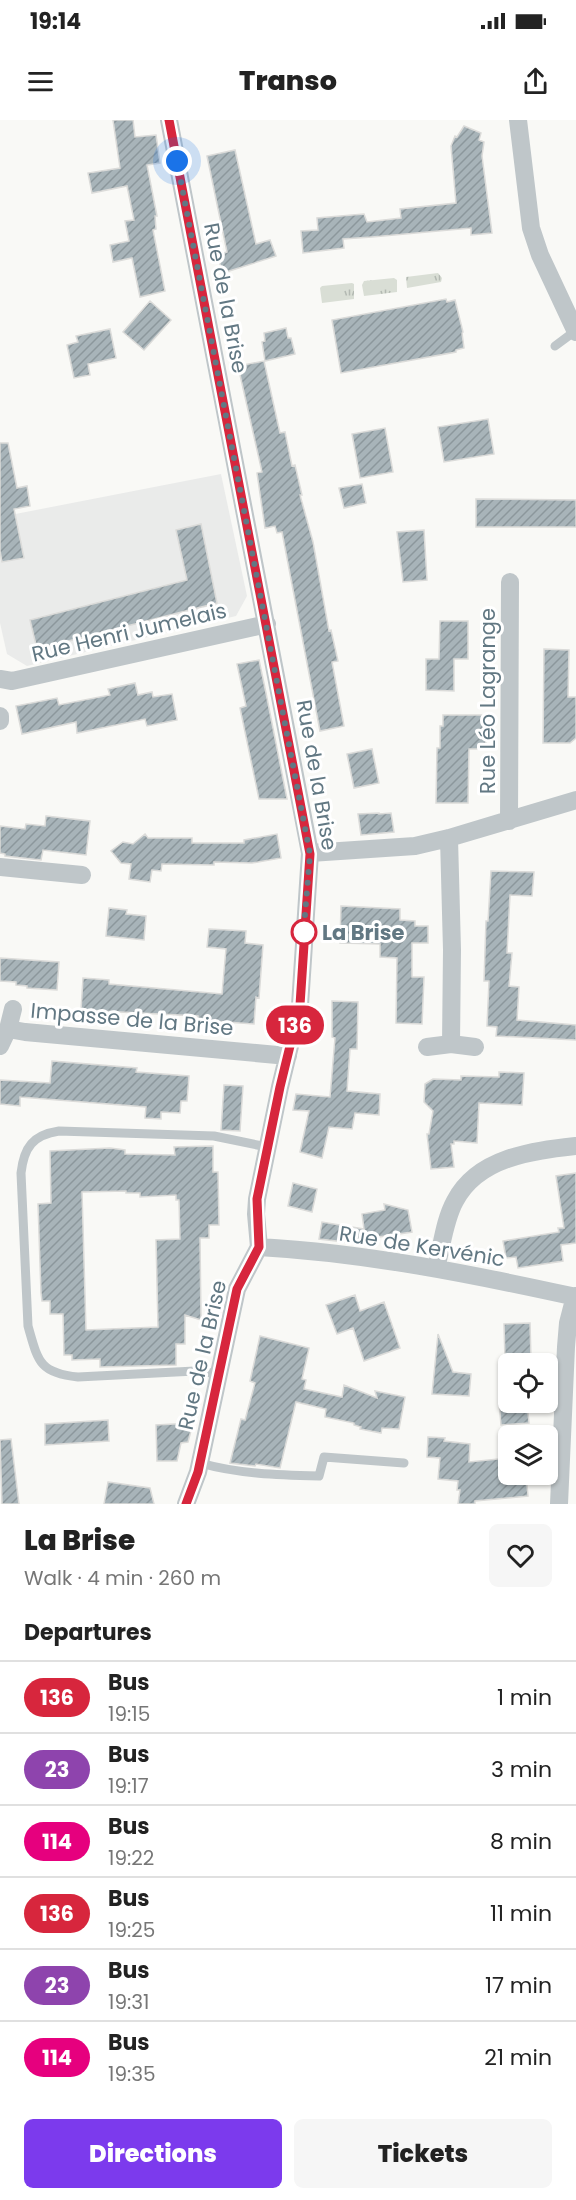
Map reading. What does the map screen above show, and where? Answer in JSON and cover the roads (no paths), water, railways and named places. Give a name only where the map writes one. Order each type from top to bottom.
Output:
[{"type":"street","name":"Rue de la Brise","points":[[169,120],[209,295],[310,854],[300,1005],[257,1199],[259,1247],[237,1289],[200,1463],[186,1504]]},
{"type":"street","points":[[518,120],[531,228],[540,255],[576,332]]},
{"type":"street","name":"Rue Léo Lagrange","points":[[509,821],[510,582]]},
{"type":"street","name":"Rue Henri Jumelais","points":[[0,679],[5,681],[22,679],[267,624]]},
{"type":"street","points":[[0,716],[0,721]]},
{"type":"street","points":[[310,854],[400,848],[449,838],[576,800]]},
{"type":"street","points":[[449,838],[452,950],[451,1044]]},
{"type":"street","points":[[0,867],[82,875]]},
{"type":"street","name":"Impasse de la Brise","points":[[0,1046],[8,1029],[13,1009]]},
{"type":"street","name":"Impasse de la Brise","points":[[8,1029],[288,1056]]},
{"type":"street","points":[[427,1047],[451,1044],[474,1047]]},
{"type":"street","points":[[436,1269],[454,1203],[462,1189],[474,1178],[490,1166],[506,1159],[541,1150],[576,1146]]},
{"type":"street","name":"Rue de Kervénic","points":[[259,1247],[377,1258],[575,1296]]},
{"type":"street","points":[[559,1504],[567,1335],[575,1296]]},
{"type":"lane","points":[[555,346],[576,332]]},
{"type":"lane","points":[[220,1374],[195,1371],[78,1377],[61,1376],[48,1371],[40,1360],[28,1326],[21,1173],[23,1160],[27,1149],[36,1139],[45,1133],[59,1131],[214,1136],[267,1147]]},
{"type":"lane","points":[[200,1463],[231,1471],[257,1474],[319,1476],[324,1457],[404,1463]]},
{"type":"place","name":"La Brise","points":[[304,932]]}]
